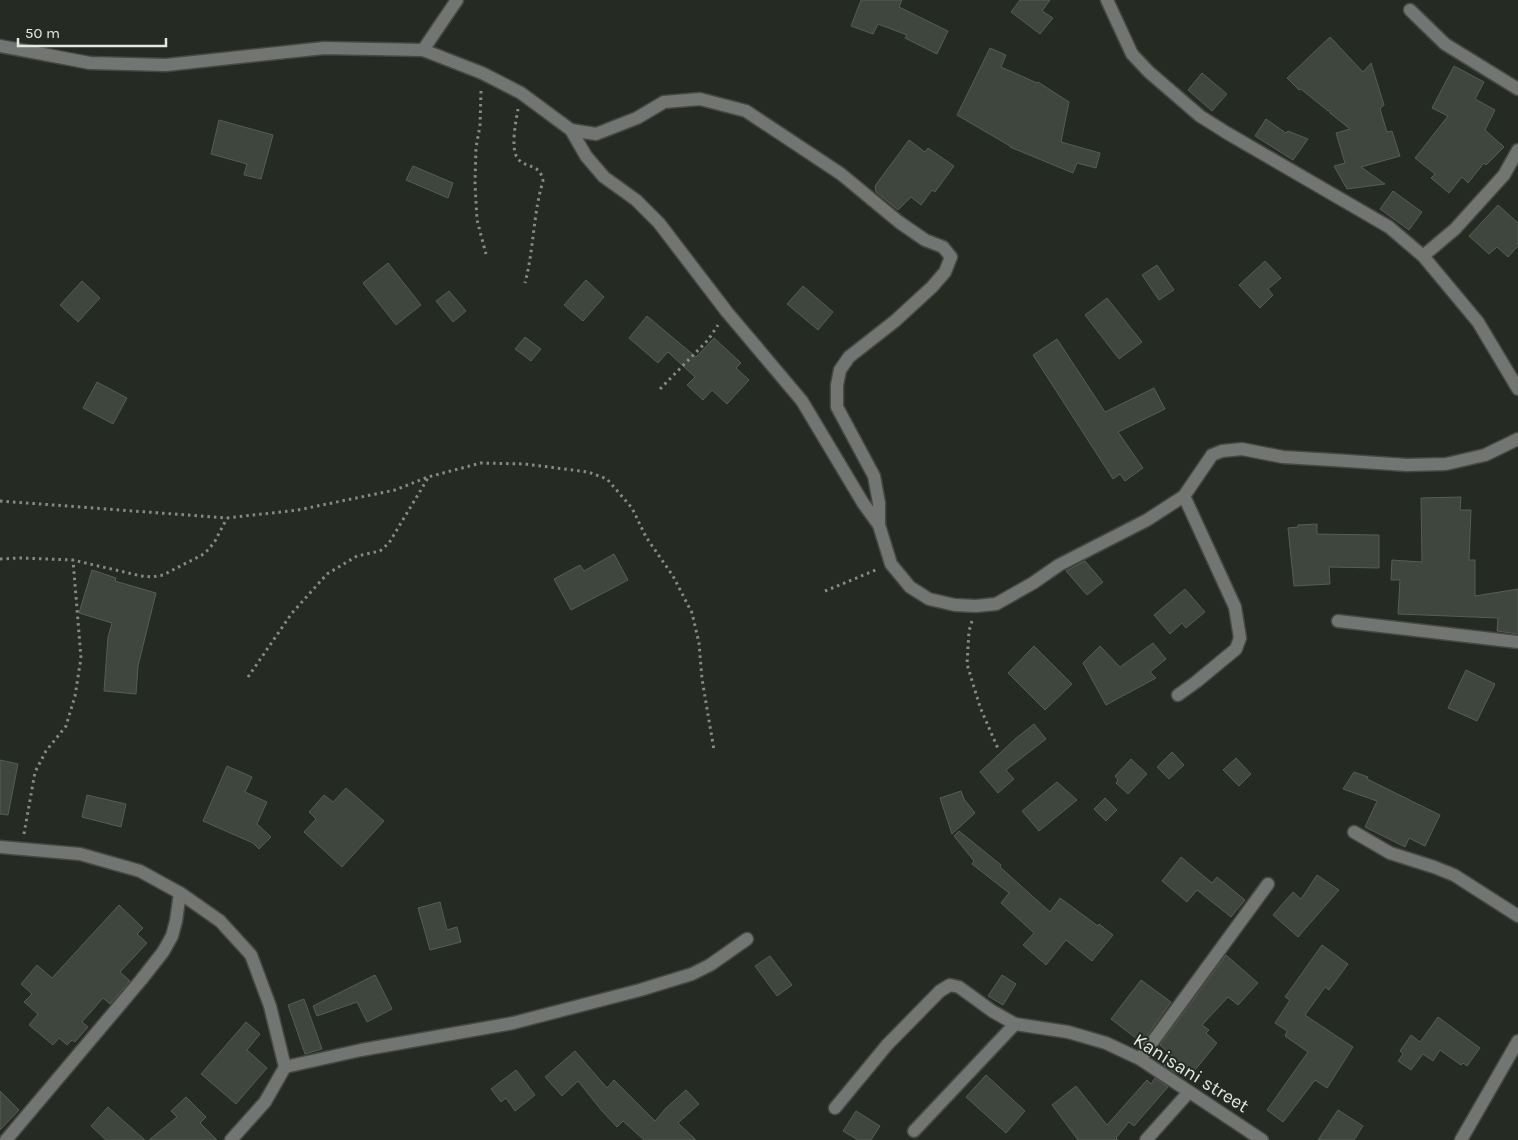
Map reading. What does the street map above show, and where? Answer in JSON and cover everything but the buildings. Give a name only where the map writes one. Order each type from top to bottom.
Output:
[{"type":"street","points":[[423,50],[457,0]]},
{"type":"street","points":[[1106,0],[1132,54],[1149,72],[1200,116],[1389,228],[1423,256],[1478,322],[1518,389]]},
{"type":"street","points":[[1410,10],[1445,44],[1518,89]]},
{"type":"street","points":[[0,46],[90,63],[166,65],[324,48],[423,50],[482,73],[521,93],[571,130],[586,156],[604,177],[636,200],[659,223],[727,312],[802,401],[863,503],[879,525]]},
{"type":"street","points":[[571,130],[596,134],[637,118],[664,102],[700,99],[746,111],[841,174],[899,222],[926,240],[943,247],[951,257],[945,272],[932,287],[849,357],[840,370],[837,385],[837,407],[874,476],[879,503],[879,525],[891,564],[910,587],[929,600],[954,605],[976,606],[996,604],[1033,583],[1059,565],[1140,524],[1184,496],[1212,456],[1222,450],[1242,449],[1283,457],[1407,465],[1446,464],[1485,455],[1518,439]]},
{"type":"street","points":[[1423,256],[1455,229],[1498,182],[1518,150]]},
{"type":"street","points":[[1178,695],[1236,649],[1240,638],[1236,608],[1184,496]]},
{"type":"street","points":[[1338,621],[1518,642]]},
{"type":"street","points":[[1354,832],[1390,853],[1434,866],[1454,875],[1518,916]]},
{"type":"street","points":[[3,851],[22,848],[80,854],[140,872],[180,894],[220,921],[251,955],[270,1006],[285,1067],[264,1102],[231,1140]]},
{"type":"street","points":[[1140,1059],[1268,884]]},
{"type":"street","points":[[6,1140],[163,952],[172,936],[180,894]]},
{"type":"street","points":[[285,1067],[389,1045],[513,1023],[640,990],[692,974],[710,965],[747,939]]},
{"type":"street","name":"Kanisani street","points":[[835,1108],[887,1044],[940,991],[950,985],[959,987],[992,1011],[1015,1024],[1068,1032],[1106,1043],[1140,1059],[1262,1140]]},
{"type":"street","points":[[914,1131],[1015,1024]]},
{"type":"street","points":[[1461,1140],[1518,1041]]},
{"type":"street","points":[[1146,1140],[1189,1092]]},
{"type":"path","points":[[482,73],[480,126],[476,147],[476,183],[477,220],[486,254]]},
{"type":"path","points":[[521,93],[514,130],[514,153],[518,159],[538,170],[542,175],[543,181],[526,283]]},
{"type":"path","points":[[660,388],[708,340],[727,312]]},
{"type":"path","points":[[0,501],[227,518],[298,510],[386,492],[428,477],[481,463],[525,464],[588,472],[607,479],[632,508],[646,537],[673,576],[692,613],[699,643],[702,678],[714,750]]},
{"type":"path","points":[[248,677],[287,619],[326,574],[345,561],[357,556],[380,551],[389,543],[428,477]]},
{"type":"path","points":[[0,559],[73,560],[152,577],[163,575],[209,549],[227,518]]},
{"type":"path","points":[[22,848],[35,772],[46,751],[66,726],[75,696],[80,658],[73,560]]},
{"type":"path","points":[[825,591],[891,564]]},
{"type":"path","points":[[976,606],[969,631],[967,664],[980,707],[998,751]]}]
